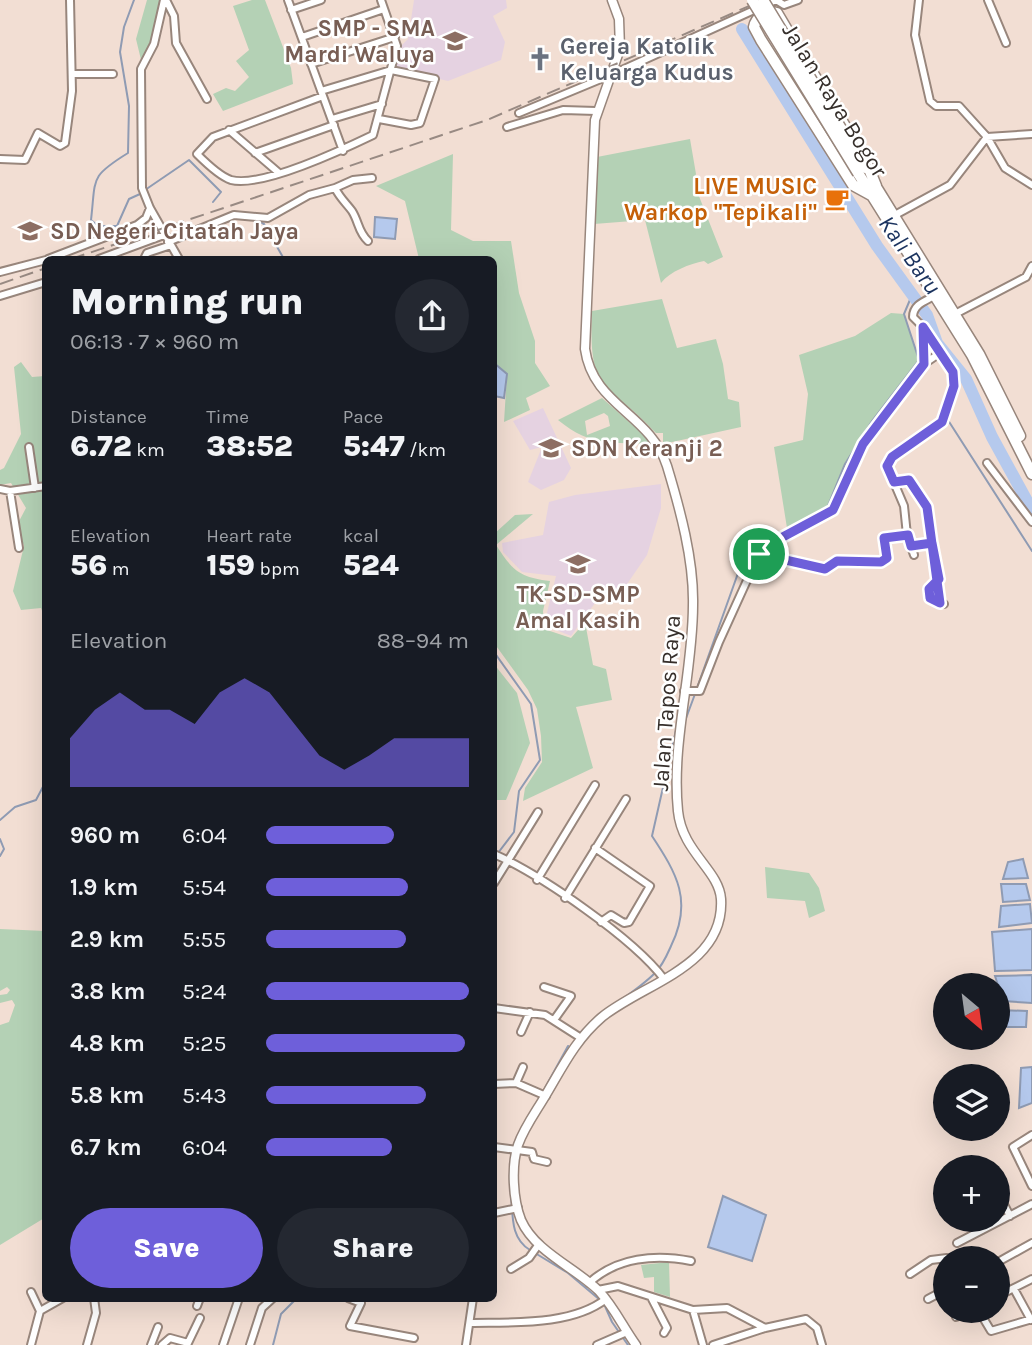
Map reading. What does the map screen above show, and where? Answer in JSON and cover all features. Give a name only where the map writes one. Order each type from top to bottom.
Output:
[{"type":"highway","name":"Jalan Raya Bogor","points":[[752,0],[889,212],[935,296],[972,355],[1032,474]]},
{"type":"highway","name":"Jalan Raya Bogor","points":[[767,1],[861,171]]},
{"type":"highway","points":[[776,13],[865,159],[874,191],[853,185],[757,33],[754,27],[759,18],[776,13]]},
{"type":"highway","name":"Jalan Raya Bogor","points":[[935,296],[955,313],[990,375],[1032,461]]},
{"type":"main road","name":"Jalan Tapos Raya","points":[[513,1151],[577,1035],[662,976],[689,964],[709,944],[719,921],[721,898],[716,881],[696,858],[682,829],[677,793],[680,727],[691,692],[693,582],[667,466],[654,438],[597,386],[587,362],[587,259],[596,111],[619,55],[620,31],[612,0]]},
{"type":"main road","points":[[513,1151],[516,1208],[526,1229],[537,1246],[598,1290],[636,1345]]},
{"type":"street","points":[[0,159],[25,160],[38,133],[60,146],[65,144],[70,117],[72,74],[70,0]]},
{"type":"street","points":[[165,0],[174,16],[176,43],[207,99]]},
{"type":"street","points":[[165,0],[154,44],[141,69],[142,188],[155,219],[177,256]]},
{"type":"street","points":[[288,0],[343,151]]},
{"type":"street","points":[[291,10],[321,0]]},
{"type":"street","points":[[379,119],[411,125],[421,122],[435,79],[391,70],[322,93],[213,136],[197,154],[231,180],[279,173],[343,151],[354,142],[373,135],[379,119],[382,104],[391,70],[397,46],[381,0]]},
{"type":"street","points":[[519,113],[613,74],[767,1],[775,0],[784,5],[798,0]]},
{"type":"street","points":[[919,0],[915,35],[930,100],[936,106],[959,106],[987,137],[1005,168],[1032,185]]},
{"type":"street","points":[[988,0],[1006,43]]},
{"type":"street","points":[[767,1],[776,13]]},
{"type":"street","points":[[302,37],[384,9]]},
{"type":"street","points":[[312,64],[395,37]]},
{"type":"street","points":[[72,74],[113,74]]},
{"type":"street","points":[[255,153],[382,104]]},
{"type":"street","points":[[507,127],[563,110],[596,111]]},
{"type":"street","points":[[229,130],[279,173]]},
{"type":"street","points":[[889,212],[950,185],[987,137],[1032,134]]},
{"type":"street","points":[[256,177],[267,163]]},
{"type":"street","points":[[115,255],[168,241],[231,216],[268,218],[309,195],[352,180],[372,178]]},
{"type":"street","points":[[335,188],[342,202],[354,214],[360,234],[368,242]]},
{"type":"street","points":[[57,256],[137,225],[146,218],[150,208]]},
{"type":"street","points":[[146,256],[168,241]]},
{"type":"street","points":[[0,272],[42,261]]},
{"type":"street","points":[[955,313],[1026,276],[1032,267]]},
{"type":"street","points":[[0,296],[42,283]]},
{"type":"street","points":[[914,555],[904,506],[887,469],[888,463],[939,426],[955,380],[923,327],[913,317],[915,308],[935,296]]},
{"type":"street","points":[[923,327],[924,364]]},
{"type":"street","points":[[691,692],[759,554],[766,546],[833,510],[863,444],[924,364],[940,353]]},
{"type":"street","points":[[29,447],[35,488]]},
{"type":"street","points":[[987,463],[1032,522]]},
{"type":"street","points":[[894,482],[909,480],[924,503],[939,579],[929,589],[930,598],[942,603]]},
{"type":"street","points":[[0,489],[10,491],[42,487]]},
{"type":"street","points":[[10,491],[19,548]]},
{"type":"street","points":[[759,554],[825,569],[837,561],[881,562],[887,558],[884,538],[908,535]]},
{"type":"street","points":[[911,546],[932,543]]},
{"type":"street","points":[[537,880],[595,785]]},
{"type":"street","points":[[565,898],[626,799]]},
{"type":"street","points":[[497,877],[505,860],[538,812]]},
{"type":"street","points":[[594,848],[650,886],[629,922],[624,923],[611,915],[601,922]]},
{"type":"street","points":[[497,856],[601,922],[632,946],[662,976]]},
{"type":"street","points":[[544,988],[571,996],[554,1020]]},
{"type":"street","points":[[497,1008],[530,1012],[554,1020],[577,1035]]},
{"type":"street","points":[[521,1032],[530,1012]]},
{"type":"street","points":[[516,1083],[523,1067]]},
{"type":"street","points":[[497,1084],[516,1083],[543,1095]]},
{"type":"street","points":[[1031,1183],[1013,1147],[1032,1135]]},
{"type":"street","points":[[497,1148],[533,1153],[534,1159],[547,1162]]},
{"type":"street","points":[[1010,1216],[1032,1204]]},
{"type":"street","points":[[497,1212],[516,1208]]},
{"type":"street","points":[[957,1243],[977,1232]]},
{"type":"street","points":[[1010,1255],[1032,1243]]},
{"type":"street","points":[[511,1269],[531,1256],[537,1246]]},
{"type":"street","points":[[590,1283],[605,1270],[626,1263],[663,1258],[691,1261]]},
{"type":"street","points":[[910,1274],[933,1260]]},
{"type":"street","points":[[1010,1291],[1032,1279]]},
{"type":"street","points":[[598,1290],[614,1285],[693,1310],[727,1308],[765,1328]]},
{"type":"street","points":[[986,1323],[991,1331],[1032,1320],[1014,1289]]},
{"type":"street","points":[[31,1292],[40,1311],[31,1345]]},
{"type":"street","points":[[928,1299],[933,1296]]},
{"type":"street","points":[[650,1297],[667,1328],[664,1333]]},
{"type":"street","points":[[470,1323],[557,1318],[583,1312],[606,1299]]},
{"type":"street","points":[[40,1311],[56,1302]]},
{"type":"street","points":[[87,1345],[96,1313],[95,1302]]},
{"type":"street","points":[[223,1345],[238,1302]]},
{"type":"street","points":[[250,1345],[262,1308],[269,1302]]},
{"type":"street","points":[[358,1302],[361,1303],[350,1326],[414,1338]]},
{"type":"street","points":[[466,1345],[473,1302]]},
{"type":"street","points":[[693,1310],[703,1345]]},
{"type":"street","points":[[162,1345],[170,1338],[187,1344],[200,1318]]},
{"type":"street","points":[[713,1345],[765,1328],[806,1319],[813,1322],[822,1345]]},
{"type":"street","points":[[151,1345],[158,1327]]},
{"type":"street","points":[[597,1345],[626,1333]]},
{"type":"shaded area","name":"SMP - SMA Mardi Waluya","points":[[414,0],[506,0],[507,8],[493,16],[505,42],[501,60],[448,81],[396,69],[399,48],[408,39]]},
{"type":"shaded area","name":"SDN Keranji 2","points":[[543,408],[571,468],[564,480],[541,490],[528,482],[542,447],[530,450],[513,421]]},
{"type":"shaded area","name":"TK-SD-SMP Amal Kasih","points":[[661,484],[661,508],[647,555],[625,587],[595,603],[571,636],[544,625],[556,576],[522,572],[503,552],[502,543],[543,535],[549,502],[575,495]]},
{"type":"green space","points":[[147,0],[162,0],[152,46],[142,64],[136,39]]},
{"type":"green space","points":[[252,0],[265,0],[291,68],[293,84],[223,111],[213,94],[226,88],[235,91],[249,77],[236,61],[249,50],[233,6]]},
{"type":"green space","points":[[690,139],[696,174],[693,181],[723,257],[708,264],[704,261],[681,269],[661,283],[645,220],[594,224],[597,157]]},
{"type":"green space","points":[[453,154],[451,230],[473,241],[511,241],[519,293],[535,341],[535,363],[550,386],[526,398],[530,410],[504,422],[507,374],[497,366],[497,256],[418,256],[405,201],[376,186]]},
{"type":"green space","points":[[662,299],[677,348],[716,339],[728,399],[739,402],[741,427],[663,444],[663,433],[656,433],[604,384],[597,373],[593,358],[592,311]]},
{"type":"green space","points":[[891,313],[904,314],[919,360],[872,421],[845,463],[828,506],[787,528],[774,447],[803,440],[808,394],[799,355],[855,336]]},
{"type":"green space","points":[[21,362],[32,377],[42,376],[42,611],[41,608],[21,610],[13,591],[24,546],[17,525],[26,508],[11,483],[0,485],[0,470],[4,468],[21,434],[14,367]]},
{"type":"green space","points":[[602,398],[654,444],[603,442],[582,435],[558,420]],"holes":[[[604,413],[608,416],[610,426],[587,435],[585,421]]]},
{"type":"green space","points":[[533,514],[497,544],[497,531],[515,515]]},
{"type":"green space","points":[[497,546],[512,567],[524,575],[550,581],[543,611],[544,629],[571,638],[585,622],[593,665],[606,669],[612,700],[576,707],[593,768],[523,801],[525,788],[542,762],[537,709],[528,690],[497,647]]},
{"type":"green space","points":[[497,668],[517,693],[530,743],[506,800],[497,800]]},
{"type":"green space","points":[[765,867],[809,873],[819,888],[825,911],[809,918],[805,901],[767,898]]},
{"type":"green space","points":[[0,929],[42,931],[42,1219],[0,1245],[0,1025],[9,1022],[15,1005],[12,1000],[0,1003],[0,995],[7,994],[10,990],[7,987],[0,991]]},
{"type":"green space","points":[[669,1262],[670,1297],[654,1292],[654,1277],[644,1278],[641,1265]]},
{"type":"water","points":[[375,217],[397,219],[395,239],[374,237]]},
{"type":"water","points":[[497,366],[507,374],[504,398],[497,397]]},
{"type":"water","points":[[1023,859],[1028,878],[1003,879],[1008,862]]},
{"type":"water","points":[[1001,884],[1026,884],[1030,900],[1003,902]]},
{"type":"water","points":[[1030,904],[1032,923],[999,927],[1001,906]]},
{"type":"water","points":[[1032,929],[1032,970],[995,971],[992,932]]},
{"type":"water","points":[[1032,975],[1032,1003],[1010,1001],[1010,976]]},
{"type":"water","points":[[1010,1010],[1027,1011],[1026,1027],[1010,1027]]},
{"type":"water","points":[[1032,1067],[1032,1103],[1019,1108],[1021,1068]]},
{"type":"water","points":[[723,1196],[766,1215],[752,1261],[708,1247]]},
{"type":"waterway","points":[[134,0],[124,27],[120,52],[129,106],[128,153],[100,174],[95,187],[91,220],[98,226],[117,226],[129,199],[140,194]]},
{"type":"waterway","name":"Kali Baru","points":[[742,29],[877,246],[927,315],[937,343],[966,379],[992,437],[1032,510]]},
{"type":"waterway","points":[[145,190],[189,160],[221,192],[213,202]]},
{"type":"waterway","points":[[254,219],[264,224],[282,256]]},
{"type":"waterway","points":[[769,542],[828,506],[845,464],[872,421],[919,360],[904,314],[912,295]]},
{"type":"waterway","points":[[956,381],[959,372]]},
{"type":"waterway","points":[[946,417],[1032,551]]},
{"type":"waterway","points":[[697,688],[742,562],[762,547]]},
{"type":"waterway","points":[[497,656],[531,704],[540,760],[519,791],[514,832],[498,853]]},
{"type":"waterway","points":[[685,721],[695,694]]},
{"type":"waterway","points":[[579,1034],[655,973],[678,930],[681,915],[679,888],[669,863],[652,836],[676,730]]},
{"type":"waterway","points":[[0,820],[15,807],[36,800],[42,789]]},
{"type":"waterway","points":[[0,839],[4,849],[0,856]]},
{"type":"waterway","points":[[545,1088],[568,1046]]},
{"type":"waterway","points":[[510,1167],[512,1151]]},
{"type":"waterway","points":[[511,1193],[516,1232],[530,1250]]},
{"type":"waterway","points":[[535,1253],[568,1273],[600,1300]]},
{"type":"waterway","points":[[273,1345],[281,1314],[293,1302]]},
{"type":"waterway","points":[[604,1304],[612,1322],[628,1345]]},
{"type":"railway","points":[[80,256],[487,120],[763,0]]},
{"type":"railway","points":[[0,284],[42,269]]},
{"type":"place","name":"SMP - SMA Mardi Waluya","points":[[455,41]]},
{"type":"place","name":"Gereja Katolik Keluarga Kudus","points":[[540,59]]},
{"type":"place","name":"LIVE MUSIC Warkop \"Tepikali\"","points":[[837,199]]},
{"type":"place","name":"SD Negeri Citatah Jaya","points":[[30,231]]},
{"type":"place","name":"SDN Keranji 2","points":[[551,448]]},
{"type":"place","name":"TK-SD-SMP Amal Kasih","points":[[578,564]]},
{"type":"route","points":[[759,554],[766,546],[833,510],[863,444],[924,364],[923,327],[953,372],[954,386],[939,426],[892,457],[887,466],[894,482],[909,480],[927,507],[939,579],[940,603],[930,598],[929,589],[939,579],[932,543],[911,546],[908,535],[884,538],[887,558],[881,562],[837,561],[825,569],[759,554]]}]
